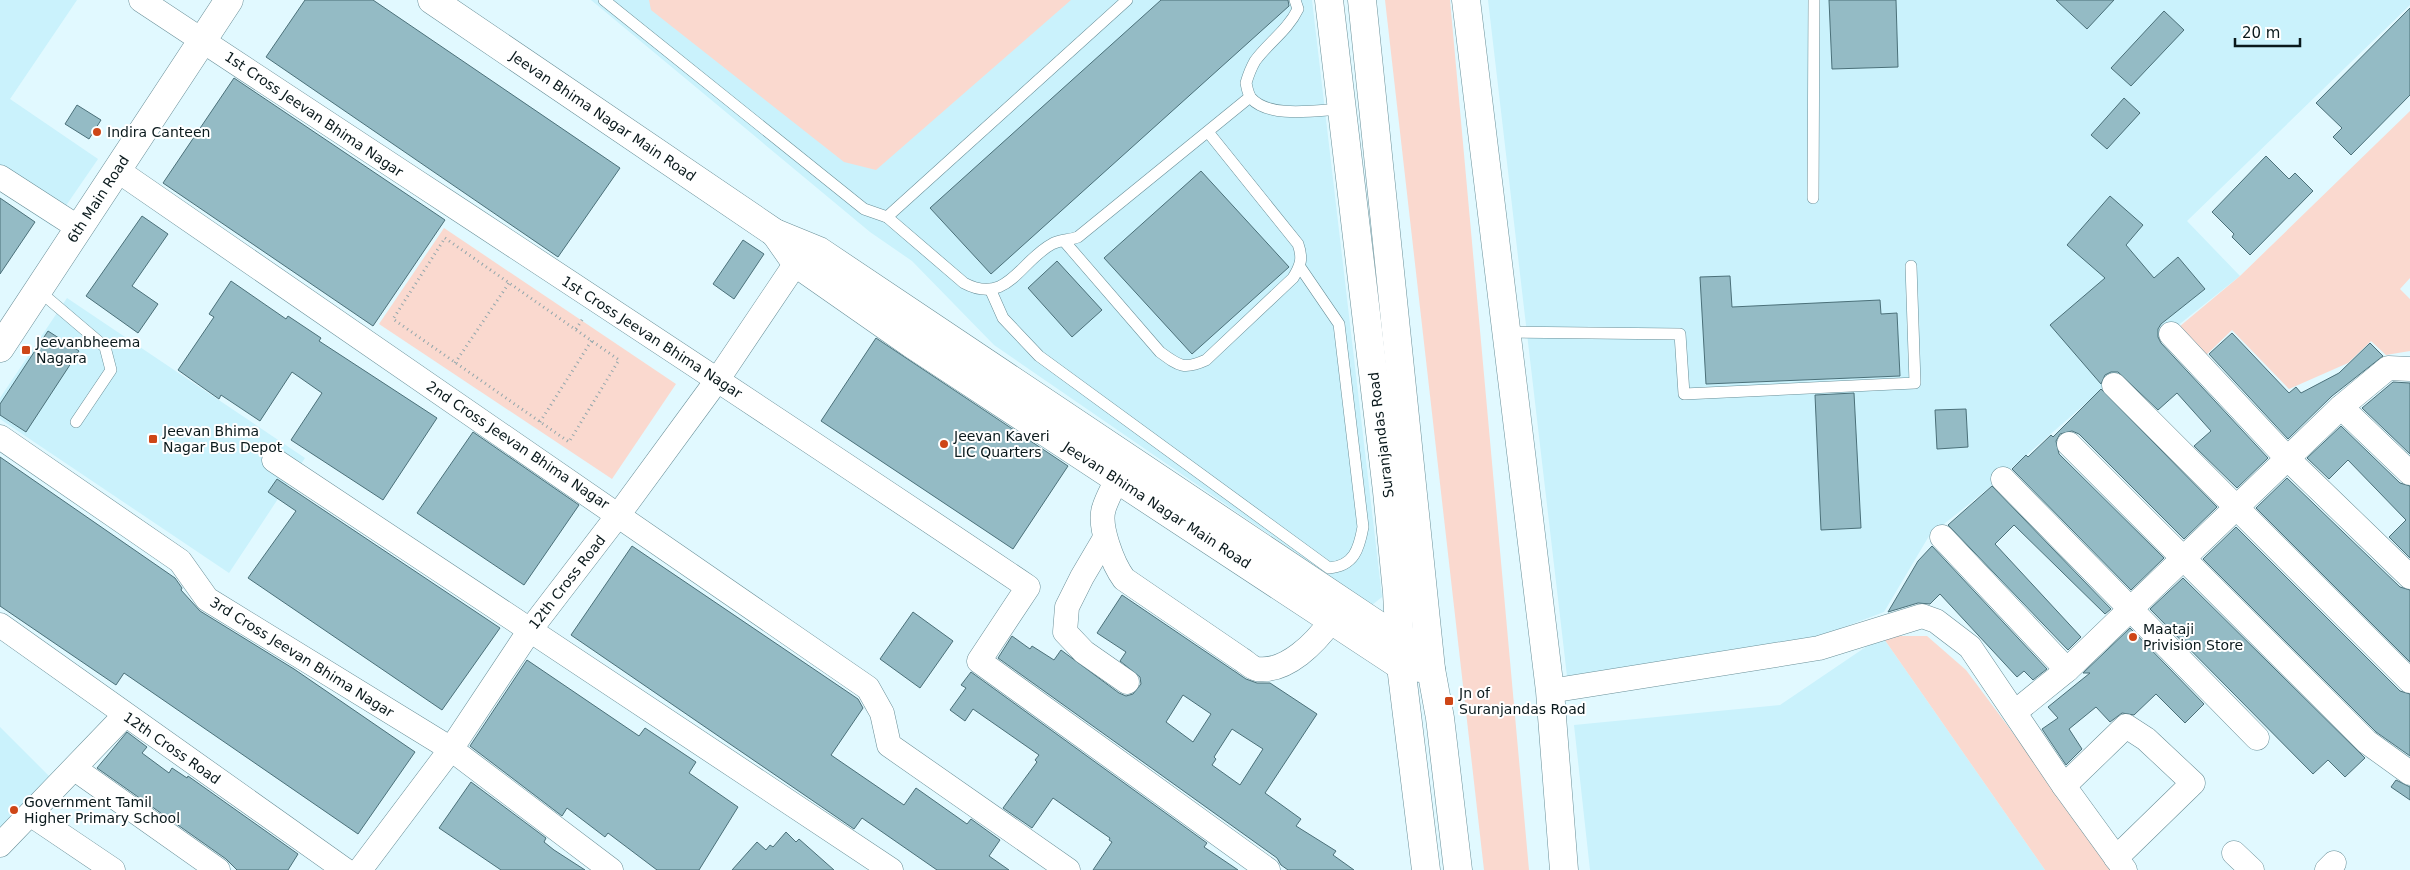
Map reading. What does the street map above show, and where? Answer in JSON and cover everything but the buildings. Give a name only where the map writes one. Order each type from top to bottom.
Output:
[{"type":"main road","name":"6th Main Road","points":[[0,348],[229,0]]},
{"type":"main road","name":"Jeevan Bhima Nagar Main Road","points":[[432,0],[775,233],[912,344],[1332,620],[1401,653]]},
{"type":"main road","name":"Suranjandas Road","points":[[1328,0],[1343,109],[1387,491],[1401,653],[1426,870]]},
{"type":"main road","name":"Suranjandas Road","points":[[1362,0],[1430,658],[1440,718],[1458,870]]},
{"type":"main road","points":[[1466,0],[1508,332],[1550,691],[1564,870]]},
{"type":"main road","name":"Jeevan Bhima Nagar Main Road","points":[[804,255],[1401,653]]},
{"type":"main road","points":[[1401,653],[1430,658]]},
{"type":"street","name":"1st Cross Jeevan Bhima Nagar","points":[[141,0],[718,379],[1028,587],[979,660],[1268,870]]},
{"type":"street","name":"2nd Cross Jeevan Bhima Nagar","points":[[117,170],[619,514],[868,688],[882,713],[889,745],[1068,870]]},
{"type":"street","points":[[0,177],[79,228]]},
{"type":"street","name":"12th Cross Road","points":[[360,870],[451,749],[530,630],[619,514],[718,379],[804,255]]},
{"type":"street","points":[[2171,334],[2287,458],[2410,577]]},
{"type":"street","points":[[2015,712],[2067,670],[2131,611],[2235,508],[2342,407],[2388,368],[2410,369]]},
{"type":"street","points":[[2114,385],[2410,681]]},
{"type":"street","points":[[2342,407],[2410,473]]},
{"type":"street","name":"3rd Cross Jeevan Bhima Nagar","points":[[0,438],[180,561],[207,599],[451,749],[611,870]]},
{"type":"street","points":[[2069,444],[2367,742],[2410,773]]},
{"type":"street","points":[[274,460],[890,870]]},
{"type":"street","points":[[1117,478],[1103,510],[1105,538],[1118,571],[1124,579],[1255,669],[1275,669],[1315,642],[1332,620]]},
{"type":"street","points":[[2003,480],[2257,738]]},
{"type":"street","points":[[1942,537],[2067,670]]},
{"type":"street","points":[[1105,538],[1067,607],[1065,632],[1084,652],[1127,682]]},
{"type":"street","points":[[1550,691],[1819,648],[1922,616],[1936,621],[1970,646],[2064,786],[2120,864],[2193,783],[2146,739],[2126,726],[2064,786]]},
{"type":"street","name":"12th Cross Road","points":[[0,625],[345,870]]},
{"type":"street","points":[[0,845],[125,715]]},
{"type":"street","points":[[74,769],[218,870]]},
{"type":"street","points":[[30,814],[113,870]]},
{"type":"street","points":[[2234,853],[2252,870]]},
{"type":"lane","points":[[604,0],[864,209],[887,218],[964,283],[976,290],[991,291],[1006,284],[1053,243],[1078,237],[1250,97]]},
{"type":"lane","points":[[887,218],[1127,0]]},
{"type":"lane","points":[[1295,0],[1298,9],[1293,20],[1254,62],[1246,83],[1250,97],[1260,105],[1276,111],[1343,109]]},
{"type":"lane","points":[[1813,198],[1814,0]]},
{"type":"lane","points":[[1064,241],[1150,342],[1175,363],[1190,367],[1206,360],[1293,278],[1300,267],[1302,256],[1298,244],[1208,132]]},
{"type":"lane","points":[[1508,332],[1680,334],[1684,394],[1915,383],[1912,266]]},
{"type":"lane","points":[[991,291],[1003,318],[1008,324],[1039,356],[1063,375],[1329,568],[1340,567],[1354,555],[1363,527],[1339,324],[1300,267]]},
{"type":"lane","points":[[38,290],[105,347],[111,370],[76,422]]},
{"type":"path","points":[[445,238],[592,340],[619,360],[569,442],[392,319],[445,238]]},
{"type":"path","points":[[455,363],[509,283]]},
{"type":"path","points":[[540,422],[592,340]]},
{"type":"shaded area","points":[[0,0],[77,0],[10,99],[98,159],[52,226],[0,191]]},
{"type":"shaded area","points":[[591,0],[1312,0],[1382,597],[1372,605],[994,345],[912,261],[870,232]]},
{"type":"shaded area","points":[[649,0],[1071,0],[876,170],[844,162],[651,10]]},
{"type":"shaded area","points":[[1385,0],[1450,0],[1529,870],[1484,870]]},
{"type":"shaded area","points":[[1488,0],[2410,0],[2410,5],[2187,221],[2240,276],[2147,350],[1984,492],[1929,536],[1884,612],[1815,638],[1567,676]]},
{"type":"shaded area","points":[[2410,111],[2410,278],[2400,289],[2410,299],[2410,351],[2386,355],[2371,341],[2348,363],[2289,389],[2232,330],[2204,357],[2179,327],[2240,276]]},
{"type":"shaded area","points":[[444,228],[676,384],[612,479],[379,324]]},
{"type":"shaded area","name":"Jeevan Bhima Nagar Bus Depot","points":[[67,298],[305,458],[229,573],[0,419],[0,398]]},
{"type":"shaded area","points":[[1882,636],[2045,870],[1590,870],[1574,725],[1780,705]]},
{"type":"shaded area","points":[[1882,636],[1927,636],[1966,670],[2115,870],[2045,870]]},
{"type":"shaded area","name":"Government Tamil Higher Primary School","points":[[0,727],[54,781],[0,838]]},
{"type":"place","name":"Indira Canteen","points":[[97,132]]},
{"type":"place","name":"Jeevanbheema Nagara","points":[[26,350]]},
{"type":"place","name":"Jeevan Bhima Nagar Bus Depot","points":[[153,439]]},
{"type":"place","name":"Jeevan Kaveri LIC Quarters","points":[[944,444]]},
{"type":"place","name":"Maataji Privision Store","points":[[2133,637]]},
{"type":"place","name":"Jn of Suranjandas Road","points":[[1449,701]]},
{"type":"place","name":"Government Tamil Higher Primary School","points":[[14,810]]}]
